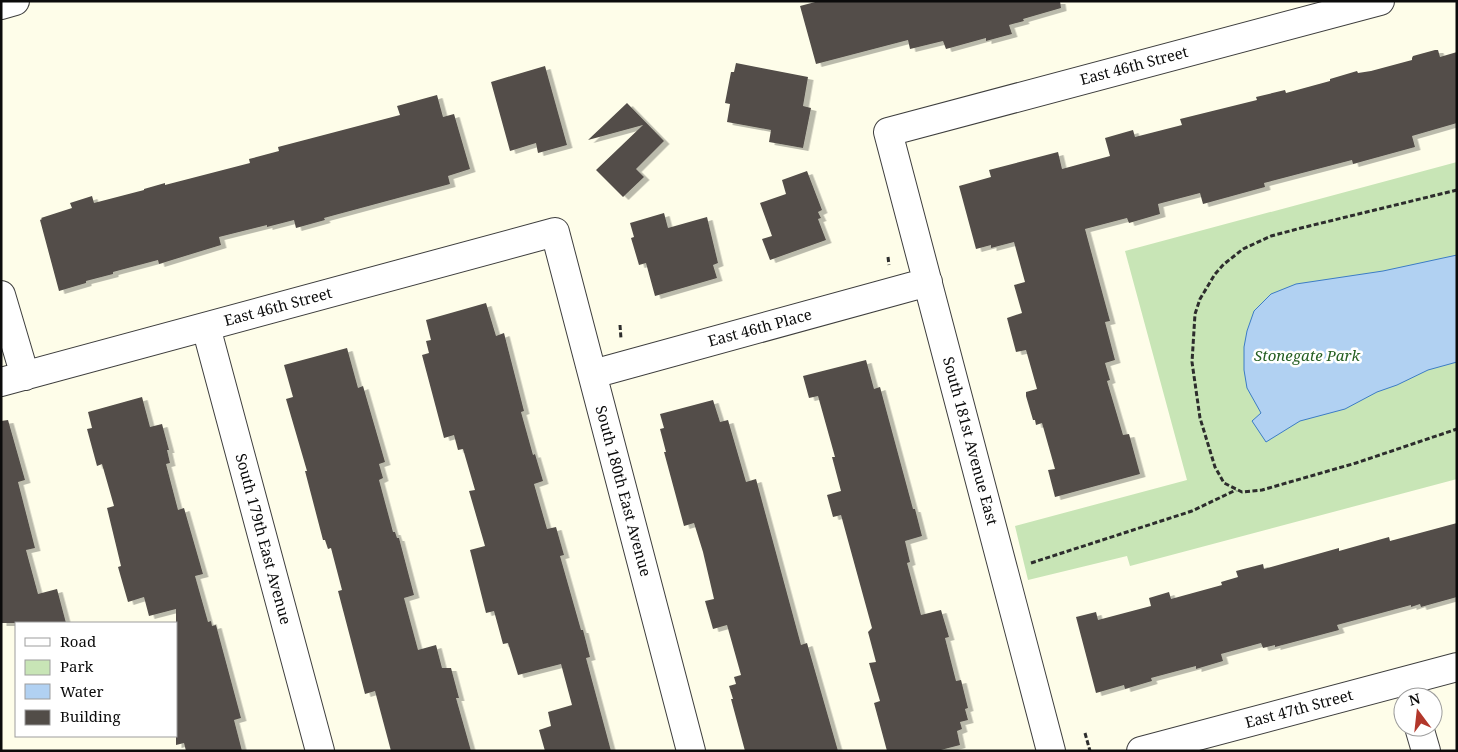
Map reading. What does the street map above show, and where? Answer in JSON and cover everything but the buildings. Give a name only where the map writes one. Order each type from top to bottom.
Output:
[{"type":"street","points":[[1,5],[15,1]]},
{"type":"street","name":"East 46th Street","points":[[888,132],[1380,1]]},
{"type":"street","name":"South 181st Avenue East","points":[[888,132],[1051,751]]},
{"type":"street","name":"East 46th Street","points":[[13,379],[555,232]]},
{"type":"street","name":"South 180th East Avenue","points":[[555,232],[691,751]]},
{"type":"street","name":"East 46th Place","points":[[593,374],[928,282]]},
{"type":"street","points":[[1,295],[13,379]]},
{"type":"street","name":"South 179th East Avenue","points":[[206,327],[320,751]]},
{"type":"street","name":"East 47th Street","points":[[1413,687],[1457,667]]},
{"type":"street","name":"East 47th Street","points":[[1141,751],[1393,693]]},
{"type":"street","points":[[1422,737],[1426,751]]},
{"type":"path","points":[[1457,190],[1271,236],[1243,250],[1224,264],[1215,274],[1200,299],[1195,314],[1192,362],[1200,418],[1215,467],[1224,483],[1236,490],[1249,492],[1262,490],[1356,463],[1457,429]]},
{"type":"path","points":[[1004,570],[1192,511],[1236,490]]},
{"type":"path","points":[[1085,733],[1090,751]]},
{"type":"green space","name":"Stonegate Park","points":[[1457,162],[1457,479],[1130,566],[1127,556],[1028,580],[1015,526],[1187,480],[1125,251]]},
{"type":"water","points":[[1457,255],[1457,362],[1428,370],[1377,392],[1345,409],[1300,421],[1266,442],[1252,421],[1261,413],[1247,388],[1244,370],[1244,347],[1254,311],[1271,294],[1296,284],[1383,271]]}]
